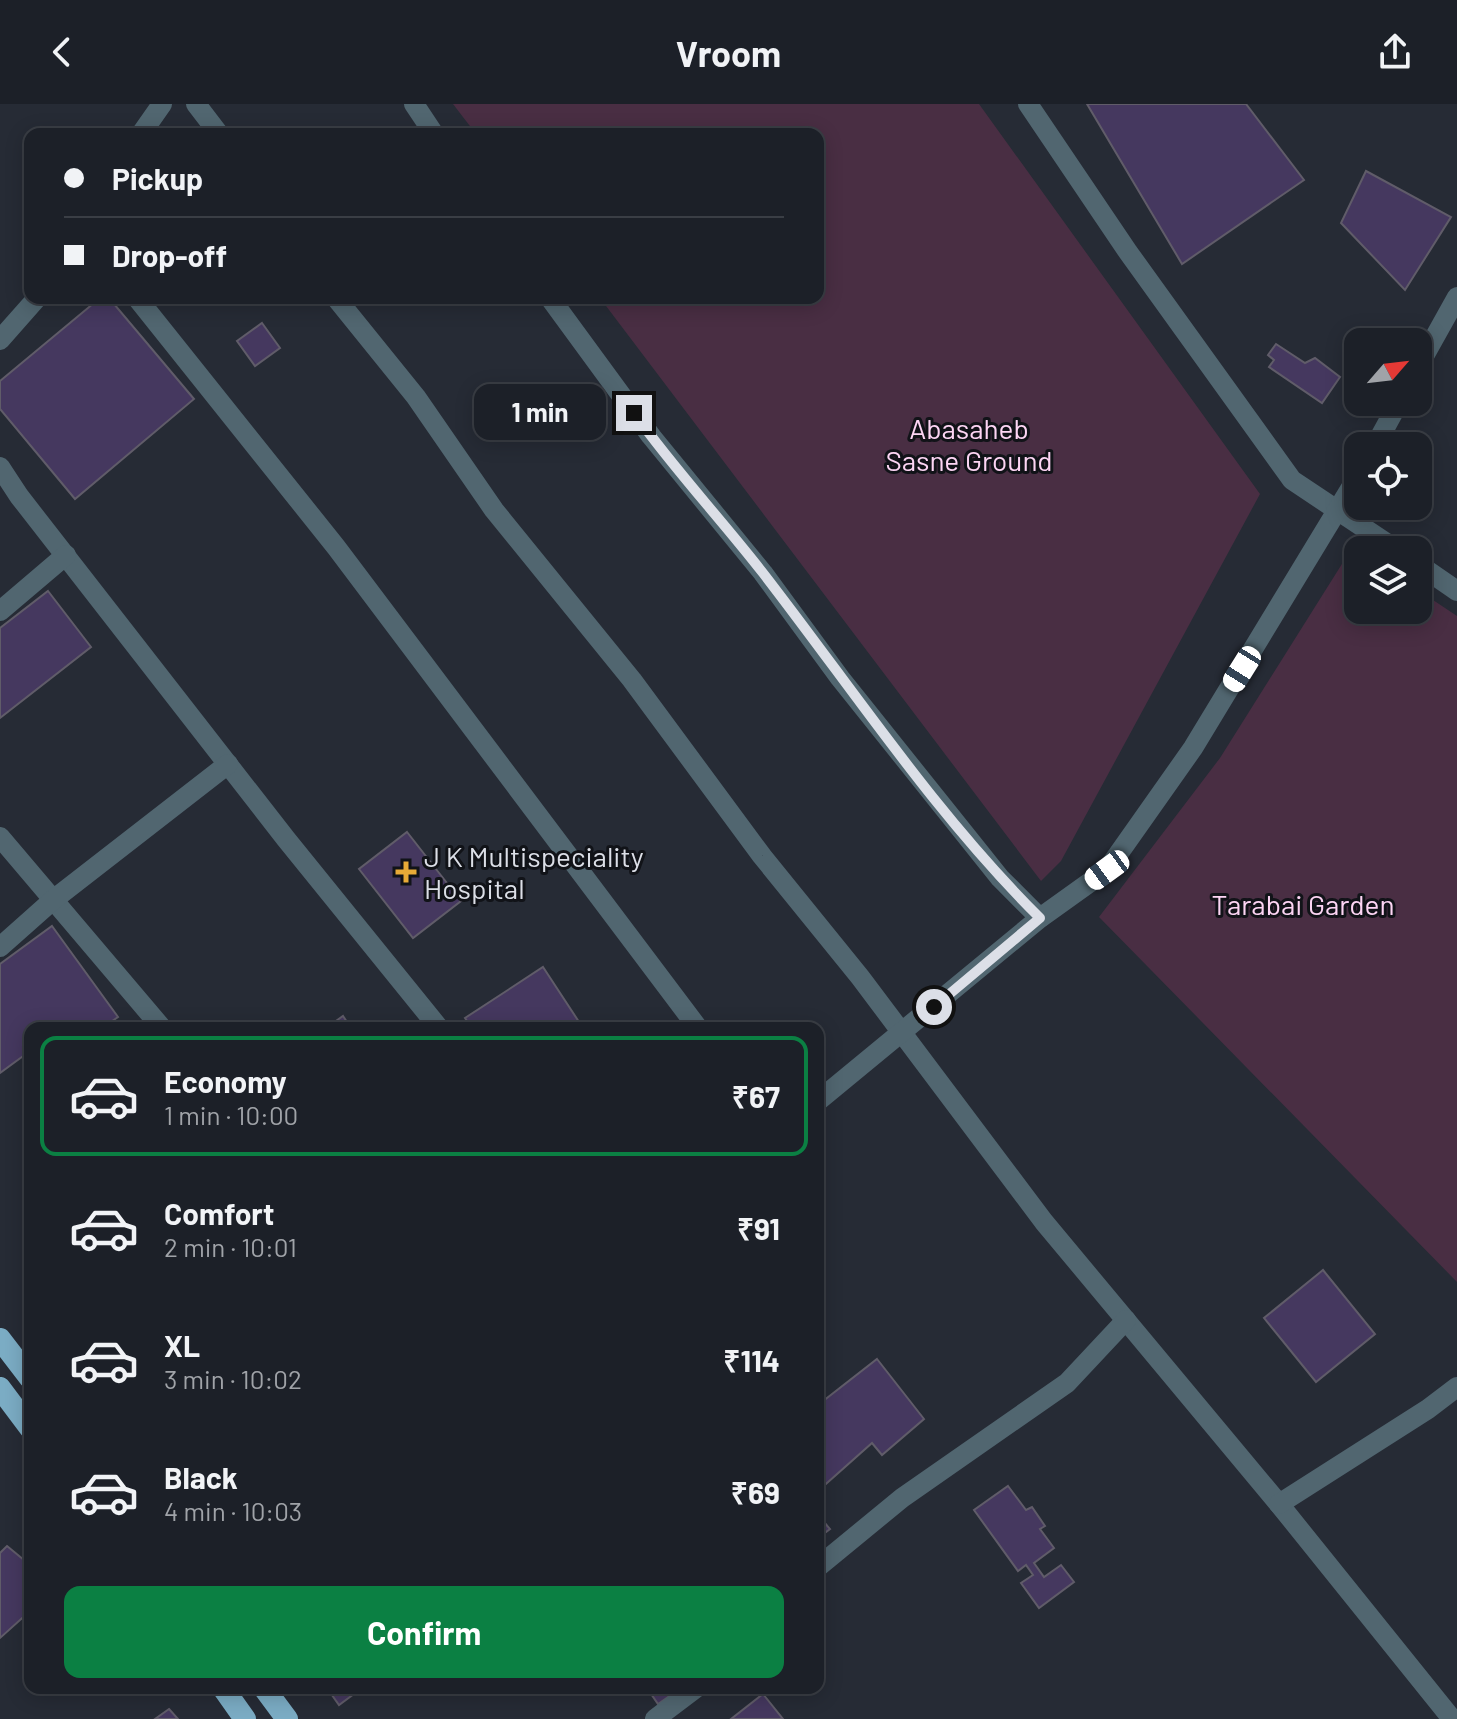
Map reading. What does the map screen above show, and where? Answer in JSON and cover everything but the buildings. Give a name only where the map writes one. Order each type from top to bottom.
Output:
[{"type":"highway","points":[[0,1339],[24,1370]]},
{"type":"highway","points":[[0,1388],[24,1420]]},
{"type":"highway","points":[[227,1694],[245,1719]]},
{"type":"highway","points":[[268,1694],[287,1719]]},
{"type":"street","points":[[145,128],[162,104]]},
{"type":"street","points":[[196,104],[214,128]]},
{"type":"street","points":[[414,104],[430,128]]},
{"type":"street","points":[[1028,104],[1128,252],[1292,480],[1376,536]]},
{"type":"street","points":[[1432,342],[1457,297]]},
{"type":"street","points":[[0,340],[32,304]]},
{"type":"street","points":[[142,304],[336,547],[693,1022]]},
{"type":"street","points":[[341,304],[416,397],[494,510],[632,680],[762,856],[902,1033],[1044,1222],[1279,1504],[1452,1719]]},
{"type":"street","points":[[554,304],[651,436],[763,573],[849,689],[1000,878],[1040,918]]},
{"type":"street","points":[[0,467],[228,764],[434,1022]]},
{"type":"street","points":[[824,1096],[1040,918],[1107,870],[1193,748],[1344,500]]},
{"type":"street","points":[[0,611],[66,555]]},
{"type":"street","points":[[1432,574],[1457,591]]},
{"type":"street","points":[[0,947],[53,900],[228,764]]},
{"type":"street","points":[[0,837],[157,1022]]},
{"type":"street","points":[[824,1562],[902,1498],[1067,1383],[1126,1320]]},
{"type":"street","points":[[1279,1504],[1428,1409],[1457,1387]]},
{"type":"street","points":[[655,1719],[688,1694]]},
{"type":"green space","name":"Abasaheb Sasne Ground","points":[[453,104],[979,104],[1260,494],[1061,861],[1041,881],[605,304],[824,304],[824,128],[471,128]]},
{"type":"green space","name":"Tarabai Garden","points":[[1344,561],[1344,624],[1432,624],[1432,599],[1457,616],[1457,1282],[1099,917],[1220,758]]},
{"type":"place","name":"J K Multispeciality Hospital","points":[[406,872]]},
{"type":"route","points":[[634,413],[763,573],[840,678],[1000,878],[1040,918],[934,1007]]}]
